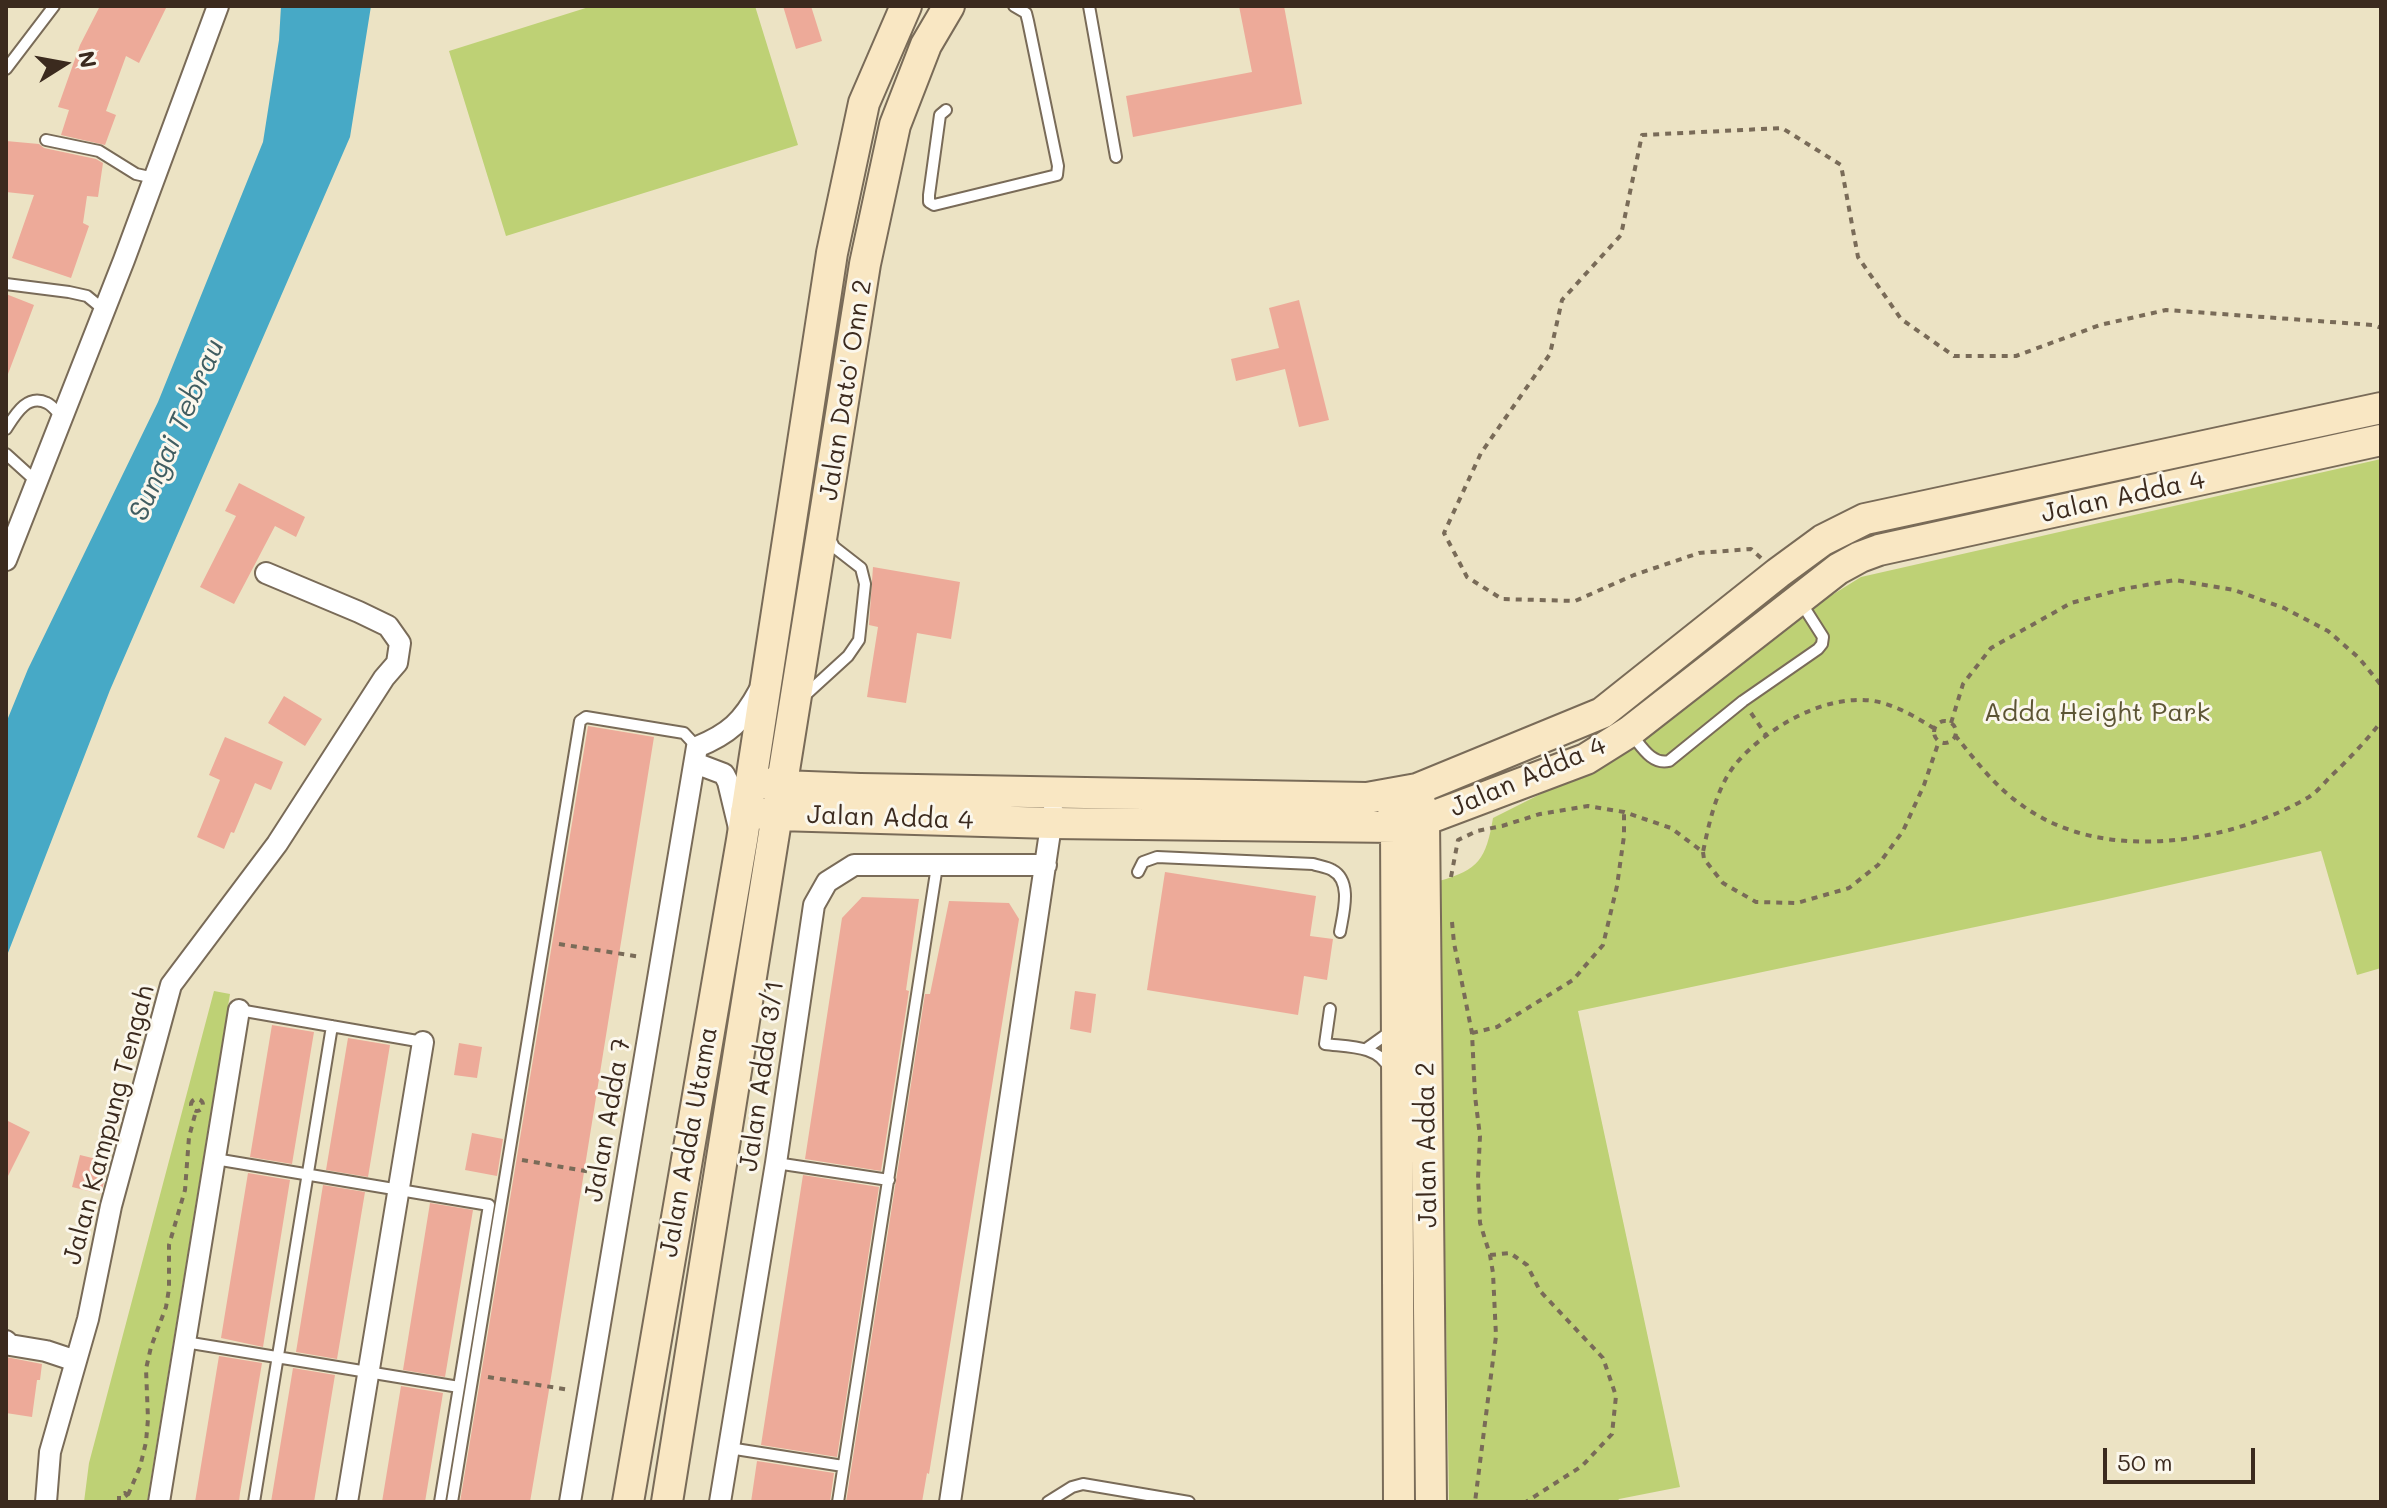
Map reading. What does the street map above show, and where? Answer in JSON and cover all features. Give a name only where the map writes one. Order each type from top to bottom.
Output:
[{"type":"street","points":[[6,560],[218,6]]},
{"type":"street","name":"Jalan Dato' Onn 2","points":[[751,781],[832,253],[864,103],[906,6]]},
{"type":"street","name":"Jalan Dato' Onn 2","points":[[780,801],[865,264],[895,125],[926,45],[949,6]]},
{"type":"street","name":"Jalan Adda 4","points":[[744,826],[780,801],[1054,792],[1367,798],[1404,792],[1602,713],[1778,573],[1823,540],[1865,519],[2381,408]]},
{"type":"street","name":"Jalan Adda 4","points":[[751,781],[780,801],[1052,823],[1334,827],[1410,824],[1586,759],[1629,732],[1798,599],[1838,569],[1860,557],[1879,550],[2381,440]]},
{"type":"street","name":"Jalan Kampung Tengah","points":[[46,1502],[50,1452],[88,1319],[111,1206],[171,985],[277,844],[384,678],[397,663],[400,643],[388,626],[266,573]]},
{"type":"street","points":[[744,826],[724,774],[696,755],[747,714],[768,674]]},
{"type":"street","name":"Jalan Adda 7","points":[[570,1502],[696,755]]},
{"type":"street","name":"Jalan Adda Utama","points":[[628,1502],[751,781]]},
{"type":"street","points":[[950,1502],[1046,865],[1054,792]]},
{"type":"street","name":"Jalan Adda 2","points":[[1404,792],[1410,824],[1431,1502]]},
{"type":"street","name":"Jalan Adda Utama","points":[[667,1502],[780,801]]},
{"type":"street","name":"Jalan Adda 2","points":[[1399,1502],[1396,905],[1410,824]]},
{"type":"street","points":[[1334,827],[1364,835],[1379,844],[1387,857],[1396,905]]},
{"type":"street","name":"Jalan Adda 3/1","points":[[720,1502],[776,1163],[814,905],[827,882],[854,865],[1046,865]]},
{"type":"street","points":[[159,1502],[239,1010]]},
{"type":"street","points":[[347,1502],[423,1042]]},
{"type":"street","points":[[6,1341],[10,1345],[46,1351],[76,1361]]},
{"type":"lane","points":[[6,69],[54,6]]},
{"type":"lane","points":[[946,110],[940,115],[929,195],[929,202],[934,205],[1057,175],[1058,166],[1026,13],[1014,6]]},
{"type":"lane","points":[[1089,6],[1116,157]]},
{"type":"lane","points":[[46,140],[99,151],[136,174],[154,178]]},
{"type":"lane","points":[[6,284],[87,296],[104,310]]},
{"type":"lane","points":[[6,429],[22,406],[33,401],[47,403],[62,417]]},
{"type":"lane","points":[[6,454],[37,482]]},
{"type":"lane","points":[[796,704],[848,656],[859,640],[865,584],[861,568],[834,547],[824,528]]},
{"type":"lane","points":[[1629,732],[1654,760],[1661,763],[1669,761],[1743,701],[1822,644],[1823,637],[1798,599]]},
{"type":"lane","points":[[452,1502],[580,721],[583,717],[684,733],[696,755]]},
{"type":"lane","points":[[1138,872],[1143,862],[1157,857],[1313,864],[1334,870],[1343,882],[1345,896],[1340,932]]},
{"type":"lane","points":[[838,1502],[937,866]]},
{"type":"lane","points":[[1366,1049],[1387,1034],[1397,962]]},
{"type":"lane","points":[[1330,1009],[1325,1044],[1366,1049],[1387,1063],[1391,1073],[1389,1147],[1391,1158],[1397,1164]]},
{"type":"lane","points":[[239,1010],[423,1042]]},
{"type":"lane","points":[[254,1502],[332,1026]]},
{"type":"lane","points":[[215,1159],[489,1205],[440,1502]]},
{"type":"lane","points":[[776,1163],[889,1180]]},
{"type":"lane","points":[[185,1342],[459,1387]]},
{"type":"lane","points":[[729,1448],[843,1466]]},
{"type":"lane","points":[[1048,1502],[1083,1484],[1189,1502]]},
{"type":"path","points":[[1778,573],[1751,549],[1699,553],[1634,575],[1575,601],[1502,599],[1467,577],[1444,533],[1481,453],[1550,354],[1562,300],[1621,235],[1642,135],[1782,128],[1841,165],[1858,257],[1901,319],[1954,356],[2016,356],[2100,325],[2166,310],[2381,328]]},
{"type":"path","points":[[1951,723],[1963,684],[1991,648],[2071,603],[2123,589],[2175,580],[2234,590],[2295,613],[2328,631],[2359,658],[2381,685]]},
{"type":"path","points":[[1743,701],[1766,735]]},
{"type":"path","points":[[1935,729],[1911,713],[1873,701],[1844,701],[1806,713],[1774,729],[1733,768],[1713,809],[1704,859],[1723,883],[1756,902],[1797,903],[1849,888],[1878,865],[1903,831],[1924,785],[1939,741]]},
{"type":"path","points":[[1941,722],[1951,723],[1955,728],[1952,740],[1945,743],[1939,741],[1935,729],[1941,722]]},
{"type":"path","points":[[1955,735],[1984,770],[2023,806],[2067,831],[2122,840],[2190,840],[2245,827],[2311,796],[2358,751],[2381,722]]},
{"type":"path","points":[[1451,883],[1458,840],[1477,831],[1540,814],[1588,806],[1624,812],[1671,828],[1703,852]]},
{"type":"path","points":[[1472,1033],[1497,1027],[1573,980],[1603,945],[1617,886],[1624,812]]},
{"type":"path","points":[[1451,913],[1472,1033],[1480,1136],[1480,1223],[1490,1255],[1496,1336],[1475,1502]]},
{"type":"path","points":[[545,942],[661,961]]},
{"type":"path","points":[[128,1502],[146,1442],[146,1369],[166,1307],[169,1245],[185,1190],[189,1137],[196,1111]]},
{"type":"path","points":[[508,1157],[625,1178]]},
{"type":"path","points":[[1490,1255],[1510,1253],[1527,1265],[1540,1291],[1603,1358],[1616,1396],[1612,1434],[1582,1466],[1526,1502]]},
{"type":"path","points":[[473,1375],[589,1392]]},
{"type":"path","points":[[119,1502],[121,1493],[128,1495]]},
{"type":"green space","points":[[592,6],[755,6],[798,145],[506,236],[449,51]]},
{"type":"green space","name":"Adda Height Park","points":[[2381,459],[2381,968],[2357,975],[2321,851],[1578,1011],[1680,1487],[1619,1499],[1617,1502],[1449,1502],[1439,881],[1463,872],[1478,861],[1487,844],[1493,818],[1630,749],[1803,613],[1861,577]]},
{"type":"green space","points":[[214,991],[230,994],[147,1502],[84,1502],[89,1463]]},
{"type":"water","name":"Sungai Tebrau","points":[[281,6],[371,6],[350,137],[110,690],[6,958],[6,723],[28,669],[158,402],[263,142],[279,40]]},
{"type":"building","points":[[100,6],[167,6],[139,63],[126,56],[106,111],[116,115],[105,145],[61,135],[69,110],[58,107],[80,45]]},
{"type":"building","points":[[783,6],[811,6],[822,41],[796,49]]},
{"type":"building","points":[[1239,6],[1284,6],[1302,104],[1133,137],[1126,96],[1252,72]]},
{"type":"building","points":[[6,141],[39,144],[44,148],[103,163],[98,197],[87,196],[83,223],[89,226],[71,278],[12,258],[34,195],[6,192]]},
{"type":"building","points":[[6,294],[34,305],[8,374],[6,374]]},
{"type":"building","points":[[1299,300],[1329,420],[1299,427],[1285,369],[1236,381],[1231,359],[1279,348],[1269,308]]},
{"type":"building","points":[[239,483],[305,517],[296,537],[275,526],[234,604],[200,587],[236,516],[225,511]]},
{"type":"building","points":[[873,567],[960,582],[951,639],[917,633],[906,703],[867,697],[878,627],[869,625]]},
{"type":"building","points":[[284,696],[322,719],[305,746],[268,723]]},
{"type":"building","points":[[588,726],[654,737],[548,1396],[530,1502],[460,1502]]},
{"type":"building","points":[[225,737],[283,762],[271,790],[255,783],[224,849],[197,837],[220,780],[209,775]]},
{"type":"building","points":[[1165,872],[1316,896],[1310,936],[1333,939],[1327,980],[1304,976],[1298,1015],[1147,990]]},
{"type":"building","points":[[862,897],[919,899],[906,990],[909,991],[881,1171],[805,1159],[842,918]]},
{"type":"building","points":[[949,901],[1009,903],[1019,919],[929,1474],[922,1502],[846,1502],[925,994],[930,994]]},
{"type":"building","points":[[1075,991],[1096,994],[1091,1033],[1070,1029]]},
{"type":"building","points":[[272,1025],[314,1032],[292,1164],[250,1157]]},
{"type":"building","points":[[348,1038],[390,1045],[368,1177],[326,1170]]},
{"type":"building","points":[[459,1043],[482,1047],[477,1078],[454,1075]]},
{"type":"building","points":[[6,1120],[30,1132],[6,1180]]},
{"type":"building","points":[[472,1133],[503,1139],[497,1176],[465,1170]]},
{"type":"building","points":[[80,1155],[109,1162],[101,1194],[72,1187]]},
{"type":"building","points":[[248,1173],[290,1180],[263,1347],[221,1338]]},
{"type":"building","points":[[803,1175],[879,1187],[837,1457],[761,1445]]},
{"type":"building","points":[[323,1185],[365,1192],[337,1359],[296,1352]]},
{"type":"building","points":[[430,1203],[473,1210],[445,1377],[403,1370]]},
{"type":"building","points":[[219,1356],[262,1363],[239,1502],[195,1502]]},
{"type":"building","points":[[6,1357],[42,1364],[32,1417],[6,1413]]},
{"type":"building","points":[[293,1368],[335,1375],[314,1502],[271,1502]]},
{"type":"building","points":[[401,1386],[443,1393],[425,1502],[382,1502]]},
{"type":"building","points":[[757,1461],[834,1473],[830,1502],[751,1502]]}]
